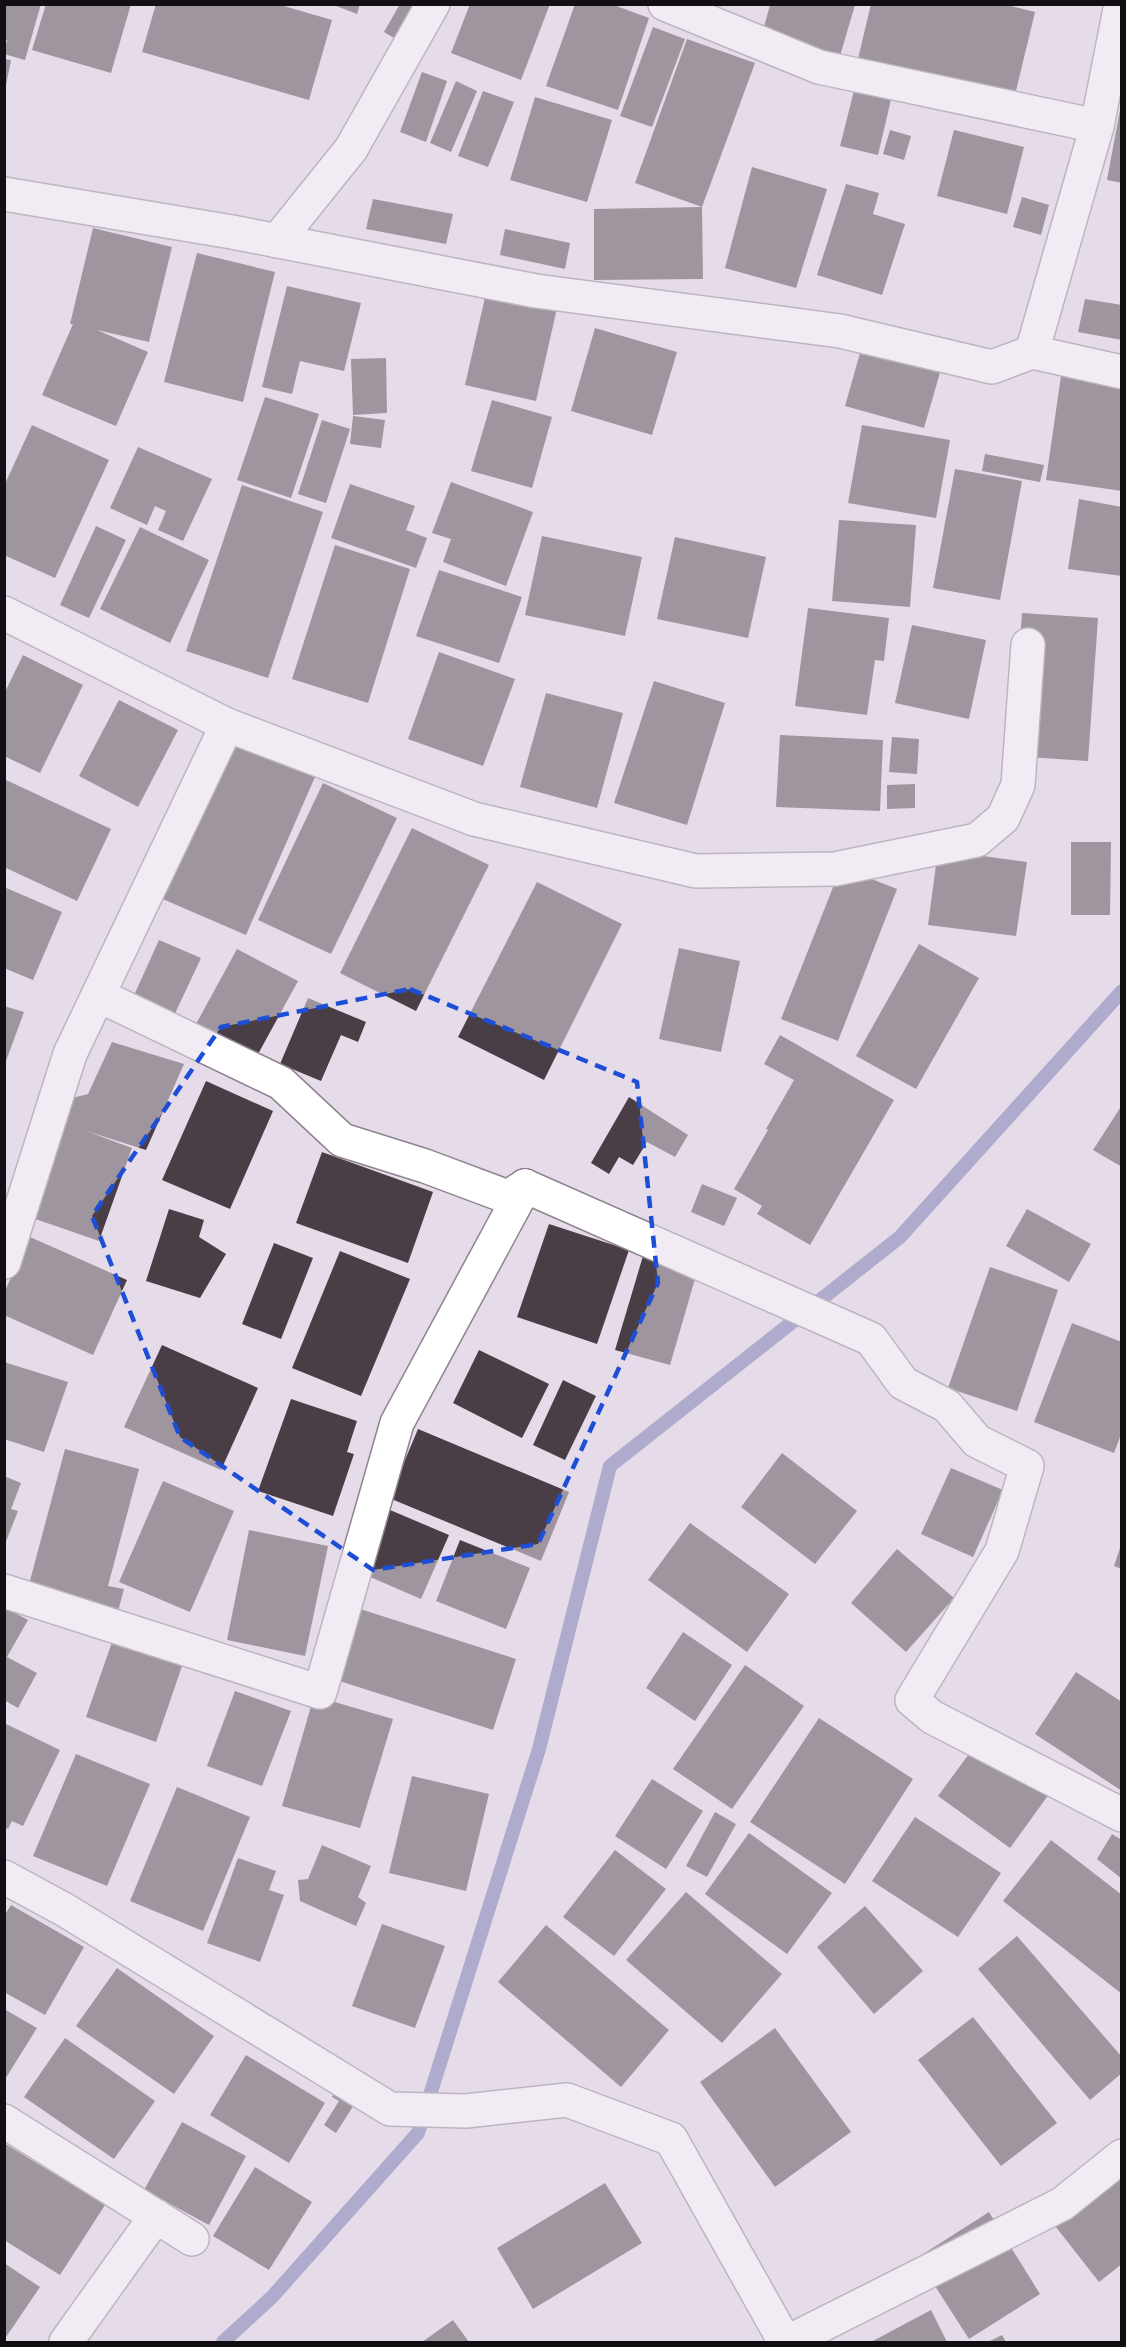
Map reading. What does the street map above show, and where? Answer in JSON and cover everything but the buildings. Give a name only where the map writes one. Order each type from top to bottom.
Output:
[{"type":"street","points":[[277,241],[351,149],[433,4]]},
{"type":"street","points":[[664,4],[819,67],[1097,126]]},
{"type":"street","points":[[1032,352],[1097,126],[1121,4]]},
{"type":"street","points":[[4,194],[277,241],[536,291],[840,332],[992,367],[1032,352],[1122,372]]},
{"type":"street","points":[[4,613],[227,724],[474,819],[696,871],[835,869],[977,840],[1003,818],[1018,785],[1028,645]]},
{"type":"street","points":[[4,1262],[70,1054],[227,724]]},
{"type":"street","points":[[98,995],[281,1083],[342,1140],[425,1166],[508,1197],[525,1186]]},
{"type":"street","points":[[4,1590],[320,1692],[397,1423],[525,1186]]},
{"type":"street","points":[[525,1186],[871,1340],[903,1383],[947,1406],[977,1441],[1027,1466],[1002,1551],[912,1700],[932,1717],[1122,1815]]},
{"type":"street","points":[[4,1877],[65,1911],[390,2109],[466,2112],[567,2100],[671,2139],[787,2343],[1062,2204],[1122,2156]]},
{"type":"street","points":[[4,2121],[192,2239]]},
{"type":"street","points":[[66,2343],[156,2216]]},
{"type":"highlighted area","points":[[410,989],[637,1082],[658,1283],[538,1544],[373,1570],[180,1437],[92,1216],[221,1027]]},
{"type":"waterway","points":[[223,2342],[272,2297],[418,2133],[539,1749],[610,1466],[900,1237],[1122,991]]}]
